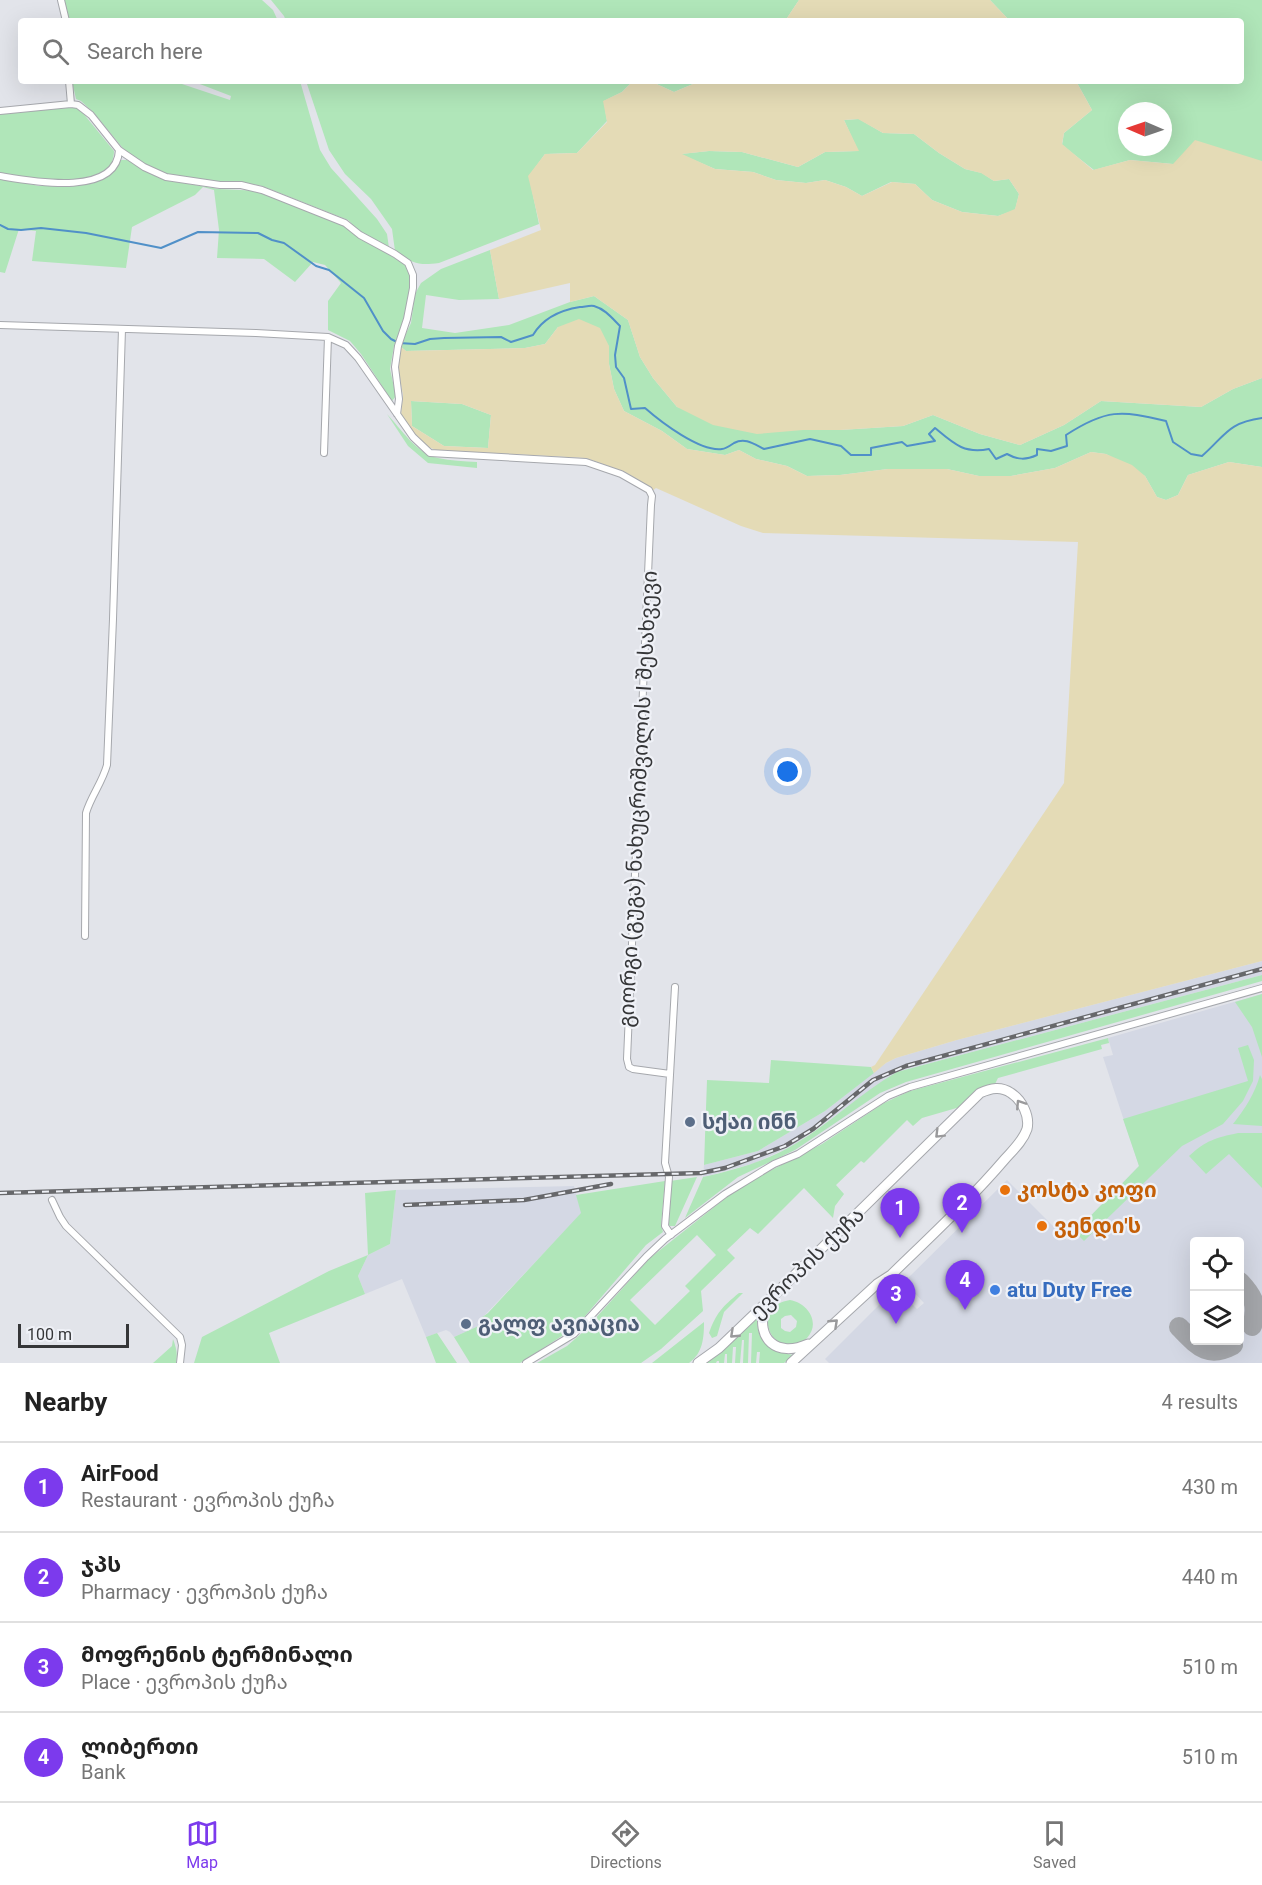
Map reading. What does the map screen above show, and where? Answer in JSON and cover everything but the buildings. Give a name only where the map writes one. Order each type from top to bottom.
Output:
[{"type":"main road","name":"ევროპის ქუჩა","points":[[698,1363],[719,1348],[765,1305],[980,1093],[990,1088],[1000,1089],[1016,1096],[1022,1104],[1028,1124],[1017,1146],[995,1172],[891,1275],[877,1284],[791,1363]]},
{"type":"main road","points":[[765,1305],[761,1322],[762,1330],[766,1339],[773,1345],[789,1349],[800,1348],[814,1341]]},
{"type":"street","points":[[61,0],[65,18]]},
{"type":"street","points":[[69,84],[71,104]]},
{"type":"street","points":[[0,111],[78,105],[91,115],[119,150],[144,167],[166,177],[220,185],[241,185],[262,190],[345,222],[360,235],[408,263],[413,275],[413,288],[395,367],[399,399],[397,414]]},
{"type":"street","points":[[0,176],[40,183],[88,181],[107,174],[118,158],[119,150]]},
{"type":"street","points":[[0,325],[328,337],[346,345],[358,358],[397,414]]},
{"type":"street","points":[[85,936],[86,813],[103,779],[107,765],[122,328]]},
{"type":"street","points":[[324,453],[328,337]]},
{"type":"street","name":"გიორგი (გუგა) ნახუცრიშვილის I შესახვევი","points":[[397,414],[413,437],[430,453],[586,462],[621,474],[649,490],[652,496],[627,1059],[629,1067],[633,1069],[670,1074]]},
{"type":"street","points":[[671,1235],[664,1223],[669,1177],[665,1163],[675,987]]},
{"type":"street","points":[[526,1363],[574,1334],[646,1257],[671,1235],[741,1183],[774,1164],[798,1154],[888,1096],[910,1087],[1262,988]]},
{"type":"street","points":[[52,1200],[66,1226],[180,1336],[182,1345],[180,1363]]},
{"type":"shaded area","points":[[1262,961],[1262,975],[897,1072],[794,1145],[755,1163],[703,1177],[704,1165],[758,1151],[825,1111],[886,1063],[896,1058]]},
{"type":"shaded area","points":[[1262,994],[1262,1363],[829,1363],[825,1359],[896,1288],[917,1309],[924,1303],[904,1282],[1007,1180],[1067,1240],[1139,1166],[1103,1057],[1113,1055],[1108,1038]]},
{"type":"shaded area","points":[[574,1186],[582,1213],[482,1318],[483,1324],[454,1337],[446,1330],[426,1337],[402,1279],[365,1294],[358,1276],[368,1255],[390,1244],[396,1190]]},
{"type":"green space","points":[[63,0],[262,0],[273,10],[277,18],[68,18]]},
{"type":"green space","points":[[271,0],[799,0],[787,18],[285,18]]},
{"type":"green space","points":[[990,0],[1262,0],[1262,161],[1173,164],[1130,160],[1094,170],[1062,145],[1064,133],[1092,110],[1078,84],[1244,84],[1244,18],[1007,18]]},
{"type":"green space","points":[[73,84],[182,84],[230,100],[231,96],[200,84],[301,84],[320,150],[331,168],[377,219],[387,234],[389,248],[359,231],[348,220],[262,186],[239,182],[217,183],[165,175],[126,152],[94,113],[76,99]]},
{"type":"green space","points":[[307,84],[630,84],[622,92],[604,101],[607,121],[577,153],[545,154],[529,176],[539,224],[439,263],[420,264],[395,251],[392,229],[371,199],[345,174],[329,150]]},
{"type":"green space","points":[[657,84],[693,84],[674,92]]},
{"type":"green space","points":[[78,107],[114,151],[112,162],[105,172],[97,177],[70,180],[0,174],[0,114]]},
{"type":"green space","points":[[859,119],[883,133],[914,134],[965,169],[982,173],[994,181],[1009,179],[1019,194],[1015,210],[998,216],[962,212],[932,200],[915,184],[891,182],[862,196],[846,187],[825,180],[806,183],[776,180],[753,172],[715,169],[680,154],[709,151],[742,152],[798,167],[825,152],[858,151],[844,120]]},
{"type":"green space","points":[[121,160],[127,160],[165,180],[219,189],[259,191],[344,225],[356,235],[405,264],[410,275],[411,288],[403,325],[394,346],[390,369],[396,396],[392,401],[350,341],[328,330],[328,301],[341,283],[325,265],[313,262],[295,282],[264,259],[217,258],[219,230],[214,190],[203,187],[195,195],[132,227],[126,268],[32,261],[36,231],[19,229],[5,273],[0,272],[0,178],[39,186],[94,183],[109,176]]},
{"type":"green space","points":[[490,250],[499,299],[459,300],[426,295],[422,328],[455,333],[509,325],[570,302],[594,296],[628,320],[640,357],[653,378],[677,407],[803,430],[903,426],[933,415],[980,434],[1020,445],[1064,425],[1101,401],[1201,407],[1233,389],[1262,378],[1262,467],[1229,462],[1188,475],[1178,495],[1166,500],[1157,497],[1145,476],[1106,454],[1091,452],[1055,468],[1011,476],[979,476],[947,469],[888,469],[840,475],[807,476],[787,466],[756,459],[739,450],[725,455],[687,449],[662,431],[624,411],[614,389],[609,364],[609,346],[558,327],[545,344],[525,348],[406,351],[400,346],[411,323],[415,294],[421,283],[441,269]]},
{"type":"green space","points":[[411,401],[462,404],[491,415],[488,448],[444,446],[412,426]]},
{"type":"green space","points":[[387,414],[423,452],[443,459],[477,462],[477,468],[428,463],[408,446]]},
{"type":"green space","points":[[1262,975],[1262,981],[906,1082],[880,1093],[795,1150],[738,1177],[685,1218],[703,1177],[750,1164],[784,1150],[808,1136],[897,1072]]},
{"type":"green space","points":[[1262,994],[1262,1057],[1252,1027],[1235,1002]]},
{"type":"green space","points":[[1108,1038],[1109,1043],[1101,1045],[1102,1049],[998,1078],[995,1084],[977,1090],[960,1107],[922,1118],[913,1126],[907,1120],[864,1163],[861,1161],[836,1185],[844,1194],[835,1206],[833,1218],[804,1188],[758,1234],[750,1228],[727,1250],[735,1258],[701,1291],[703,1311],[661,1349],[641,1363],[537,1363],[567,1346],[583,1332],[650,1258],[732,1193],[822,1144],[884,1103],[910,1091]],"holes":[[[697,1235],[716,1255],[685,1286],[690,1291],[655,1325],[630,1300]]]},
{"type":"green space","points":[[1248,1045],[1254,1060],[1253,1081],[1243,1101],[1223,1124],[1182,1146],[1084,1241],[1075,1232],[1139,1166],[1123,1119],[1248,1081],[1238,1048]]},
{"type":"green space","points":[[771,1060],[871,1067],[874,1073],[825,1111],[758,1151],[704,1165],[707,1080],[769,1083]]},
{"type":"green space","points":[[1260,1075],[1262,1079],[1262,1126],[1233,1124],[1249,1101]]},
{"type":"green space","points":[[1238,1133],[1262,1133],[1262,1188],[1229,1154],[1206,1174],[1189,1156],[1212,1140]]},
{"type":"green space","points":[[697,1177],[675,1226],[670,1226],[667,1223],[670,1181]]},
{"type":"green space","points":[[665,1181],[661,1225],[663,1232],[646,1245],[580,1322],[520,1363],[470,1363],[454,1337],[483,1324],[481,1318],[581,1213],[576,1195]]},
{"type":"green space","points":[[396,1190],[390,1244],[368,1255],[365,1193]]},
{"type":"green space","points":[[368,1255],[358,1276],[365,1294],[269,1333],[280,1363],[194,1363],[202,1337],[329,1271]]},
{"type":"green space","points":[[739,1293],[743,1293],[724,1312],[717,1336],[712,1338],[709,1333],[717,1315]]},
{"type":"green space","points":[[790,1300],[807,1309],[813,1320],[811,1332],[807,1338],[791,1345],[775,1339],[771,1335],[768,1323],[772,1309]],"holes":[[[791,1315],[797,1321],[796,1327],[790,1332],[781,1328],[781,1319],[785,1316]]]},
{"type":"green space","points":[[757,1319],[760,1335],[767,1345],[779,1352],[794,1355],[784,1363],[759,1363],[760,1352],[757,1352],[756,1363],[751,1363],[752,1333],[749,1333],[748,1363],[743,1363],[744,1340],[742,1340],[740,1363],[735,1363],[736,1347],[733,1347],[732,1363],[727,1363],[727,1354],[725,1354],[724,1363],[717,1361],[716,1363],[705,1363]]},
{"type":"green space","points":[[704,1322],[700,1350],[689,1363],[652,1363]]},
{"type":"green space","points":[[437,1333],[457,1363],[436,1363],[426,1337]]},
{"type":"green space","points":[[173,1339],[176,1363],[153,1363],[172,1346]]},
{"type":"sand","points":[[799,0],[990,0],[1007,18],[787,18]]},
{"type":"sand","points":[[630,84],[657,84],[674,92],[693,84],[1078,84],[1092,110],[1064,133],[1062,144],[1093,170],[1130,160],[1173,164],[1195,140],[1262,161],[1262,378],[1233,389],[1201,407],[1101,401],[1064,425],[1020,445],[980,434],[933,415],[903,426],[757,434],[713,425],[677,407],[653,378],[640,357],[628,320],[594,296],[570,302],[570,283],[499,299],[490,250],[541,230],[528,176],[545,154],[577,153],[607,122],[603,101],[622,92]],"holes":[[[858,119],[883,133],[914,134],[965,169],[981,173],[994,181],[1009,179],[1019,194],[1015,209],[998,216],[962,212],[932,200],[915,184],[892,182],[862,196],[846,187],[825,180],[806,183],[776,180],[753,172],[715,169],[682,154],[709,151],[742,152],[798,167],[825,152],[859,151],[844,120]]]},
{"type":"sand","points":[[579,319],[600,328],[609,346],[609,364],[614,389],[624,411],[662,431],[687,449],[725,455],[739,450],[756,459],[787,466],[807,476],[840,475],[888,469],[947,469],[979,476],[1011,476],[1055,468],[1091,452],[1106,454],[1132,465],[1145,476],[1157,497],[1166,500],[1178,495],[1188,475],[1229,462],[1262,467],[1262,961],[957,1040],[896,1058],[874,1073],[871,1067],[875,1065],[1064,783],[1078,542],[763,533],[741,526],[656,488],[652,491],[644,483],[625,472],[586,458],[436,450],[423,445],[401,415],[403,395],[398,368],[400,346],[406,351],[525,348],[545,344],[558,327]],"holes":[[[411,401],[462,404],[491,415],[488,448],[444,446],[412,426]]]},
{"type":"waterway","points":[[0,225],[8,229],[41,228],[86,233],[161,248],[198,232],[258,233],[284,243],[316,266],[329,270],[364,298],[383,331],[399,343],[415,344],[430,339],[444,338],[501,337],[511,342],[533,335],[547,319],[559,313],[573,308],[598,307],[620,326],[615,355],[616,367],[624,378],[631,409],[645,408],[681,435],[713,449],[724,449],[738,441],[749,442],[764,449],[810,439],[841,446],[851,455],[871,455],[871,448],[902,442],[907,446],[935,441],[929,434],[935,428],[948,439],[966,449],[989,449],[996,459],[1007,454],[1026,458],[1037,455],[1037,449],[1051,451],[1067,446],[1066,435],[1092,420],[1103,416],[1125,414],[1166,421],[1173,442],[1191,454],[1202,456],[1234,427],[1262,418]]},
{"type":"taxiway","points":[[1244,1286],[1254,1302],[1255,1312],[1252,1326]]},
{"type":"taxiway","points":[[1179,1327],[1190,1337]]},
{"type":"taxiway","points":[[1198,1345],[1216,1351],[1233,1345]]},
{"type":"railway","points":[[0,1193],[701,1173],[725,1168],[785,1146],[813,1129],[873,1080],[906,1066],[1262,969]]},
{"type":"railway","points":[[405,1205],[524,1200],[611,1184]]},
{"type":"place","name":"სქაი ინნ","points":[[690,1122]]},
{"type":"place","name":"კოსტა კოფი","points":[[1005,1190]]},
{"type":"place","name":"ვენდი'ს","points":[[1042,1226]]},
{"type":"place","name":"ჯპს","points":[[962,1233]]},
{"type":"place","name":"AirFood","points":[[900,1238]]},
{"type":"place","name":"atu Duty Free","points":[[995,1290]]},
{"type":"place","name":"ლიბერთი","points":[[965,1310]]},
{"type":"place","name":"გალფ ავიაცია","points":[[466,1324]]},
{"type":"place","name":"მოფრენის ტერმინალი","points":[[896,1324]]}]
